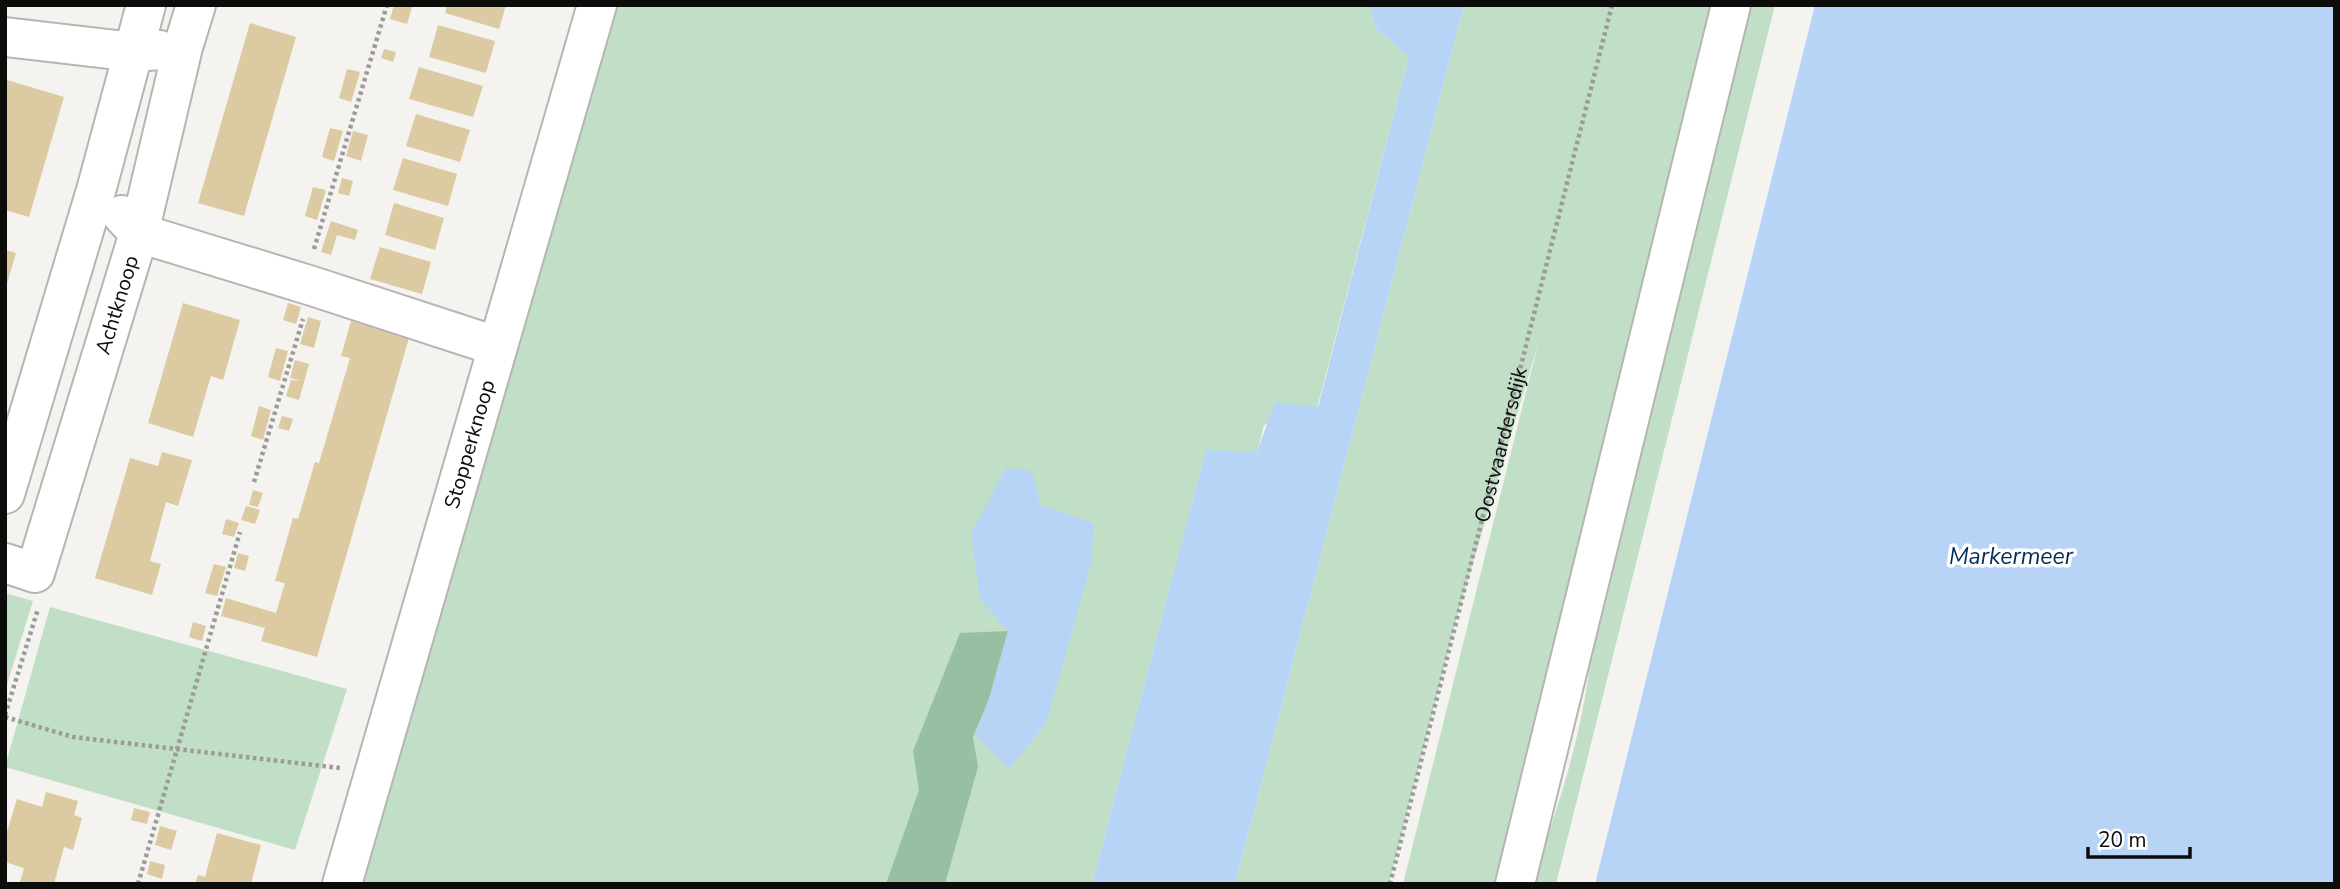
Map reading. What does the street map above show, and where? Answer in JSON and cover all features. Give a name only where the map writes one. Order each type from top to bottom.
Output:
[{"type":"street","points":[[5,494],[97,187],[146,5]]},
{"type":"street","name":"Achtknoop","points":[[20,568],[139,233],[183,47],[197,5]]},
{"type":"street","name":"Stopperknoop","points":[[342,884],[597,5]]},
{"type":"street","points":[[1515,884],[1731,5]]},
{"type":"street","points":[[5,37],[134,52],[183,47]]},
{"type":"street","points":[[97,187],[139,233],[496,346]]},
{"type":"path","points":[[254,482],[312,286],[310,265],[387,5]]},
{"type":"path","name":"Oostvaardersdijk","points":[[1390,884],[1612,5]]},
{"type":"path","points":[[138,884],[240,532]]},
{"type":"path","points":[[20,568],[40,602],[5,716],[73,737],[375,772]]},
{"type":"green space","points":[[608,5],[1369,5],[1377,30],[1409,56],[1317,408],[1264,425],[1257,453],[1206,451],[1092,884],[355,884]]},
{"type":"green space","points":[[1464,5],[1714,5],[1494,884],[1403,884],[1538,344],[1458,613],[1389,884],[1235,884]]},
{"type":"green space","points":[[1751,5],[1775,5],[1556,884],[1531,884],[1571,761],[1585,700],[1593,635]]},
{"type":"green space","points":[[5,593],[33,601],[5,691]]},
{"type":"green space","points":[[50,607],[347,689],[295,850],[5,767]]},
{"type":"green space","points":[[1008,631],[989,699],[973,737],[978,767],[945,884],[886,884],[919,790],[913,751],[960,633]]},
{"type":"water","points":[[1369,5],[1464,5],[1235,884],[1092,884],[1206,450],[1257,452],[1275,402],[1318,407],[1409,56],[1377,30]]},
{"type":"water","name":"Markermeer","points":[[1815,5],[2335,5],[2335,884],[1595,884]]},
{"type":"water","points":[[1006,468],[1032,471],[1040,505],[1094,523],[1091,564],[1046,723],[1009,769],[975,735],[989,699],[1008,631],[980,599],[971,534]]},
{"type":"building","points":[[394,5],[412,7],[407,24],[390,19]]},
{"type":"building","points":[[447,5],[506,5],[499,29],[445,13]]},
{"type":"building","points":[[250,23],[296,37],[244,216],[198,203]]},
{"type":"building","points":[[438,25],[495,41],[486,73],[429,57]]},
{"type":"building","points":[[384,49],[396,52],[393,62],[381,58]]},
{"type":"building","points":[[419,67],[483,86],[473,117],[409,99]]},
{"type":"building","points":[[347,69],[360,72],[351,102],[339,98]]},
{"type":"building","points":[[7,80],[64,97],[29,217],[5,210]]},
{"type":"building","points":[[416,114],[470,130],[460,162],[406,146]]},
{"type":"building","points":[[330,128],[343,131],[334,161],[322,157]]},
{"type":"building","points":[[353,131],[368,135],[361,161],[346,156]]},
{"type":"building","points":[[403,158],[457,174],[448,206],[393,190]]},
{"type":"building","points":[[342,178],[353,181],[349,196],[338,193]]},
{"type":"building","points":[[313,187],[326,190],[317,220],[305,216]]},
{"type":"building","points":[[394,203],[444,218],[435,250],[385,235]]},
{"type":"building","points":[[331,221],[358,230],[355,240],[337,235],[331,255],[321,252]]},
{"type":"building","points":[[380,247],[431,262],[422,294],[370,279]]},
{"type":"building","points":[[5,250],[16,253],[6,287],[5,287]]},
{"type":"building","points":[[183,303],[240,320],[223,380],[211,376],[193,437],[148,423]]},
{"type":"building","points":[[288,303],[301,307],[296,324],[283,320]]},
{"type":"building","points":[[308,317],[321,321],[314,348],[300,344]]},
{"type":"building","points":[[351,321],[409,338],[317,657],[261,641],[265,628],[221,616],[226,598],[276,613],[285,583],[275,581],[293,518],[298,519],[315,462],[319,463],[350,358],[341,356]]},
{"type":"building","points":[[276,348],[288,351],[280,381],[268,377]]},
{"type":"building","points":[[295,360],[309,364],[299,400],[286,396],[291,380],[301,381],[290,378]]},
{"type":"building","points":[[259,406],[271,410],[263,440],[251,436]]},
{"type":"building","points":[[282,416],[293,419],[289,431],[278,428]]},
{"type":"building","points":[[162,452],[192,460],[178,506],[166,502],[150,561],[161,564],[152,595],[95,578],[130,458],[158,466]]},
{"type":"building","points":[[253,490],[263,493],[258,507],[249,505]]},
{"type":"building","points":[[246,506],[260,510],[255,524],[241,520]]},
{"type":"building","points":[[226,519],[239,523],[234,537],[222,534]]},
{"type":"building","points":[[238,553],[249,556],[245,571],[234,568]]},
{"type":"building","points":[[214,564],[226,567],[217,596],[205,593]]},
{"type":"building","points":[[193,622],[206,626],[202,641],[189,637]]},
{"type":"building","points":[[46,792],[78,801],[74,815],[82,818],[73,850],[64,847],[54,884],[25,884],[20,882],[24,868],[5,862],[5,838],[17,799],[42,807]]},
{"type":"building","points":[[134,808],[150,812],[147,824],[131,820]]},
{"type":"building","points":[[160,826],[177,831],[171,850],[155,845]]},
{"type":"building","points":[[217,833],[261,845],[251,884],[195,884],[198,875],[205,877]]},
{"type":"building","points":[[150,861],[165,865],[162,879],[147,874]]}]
